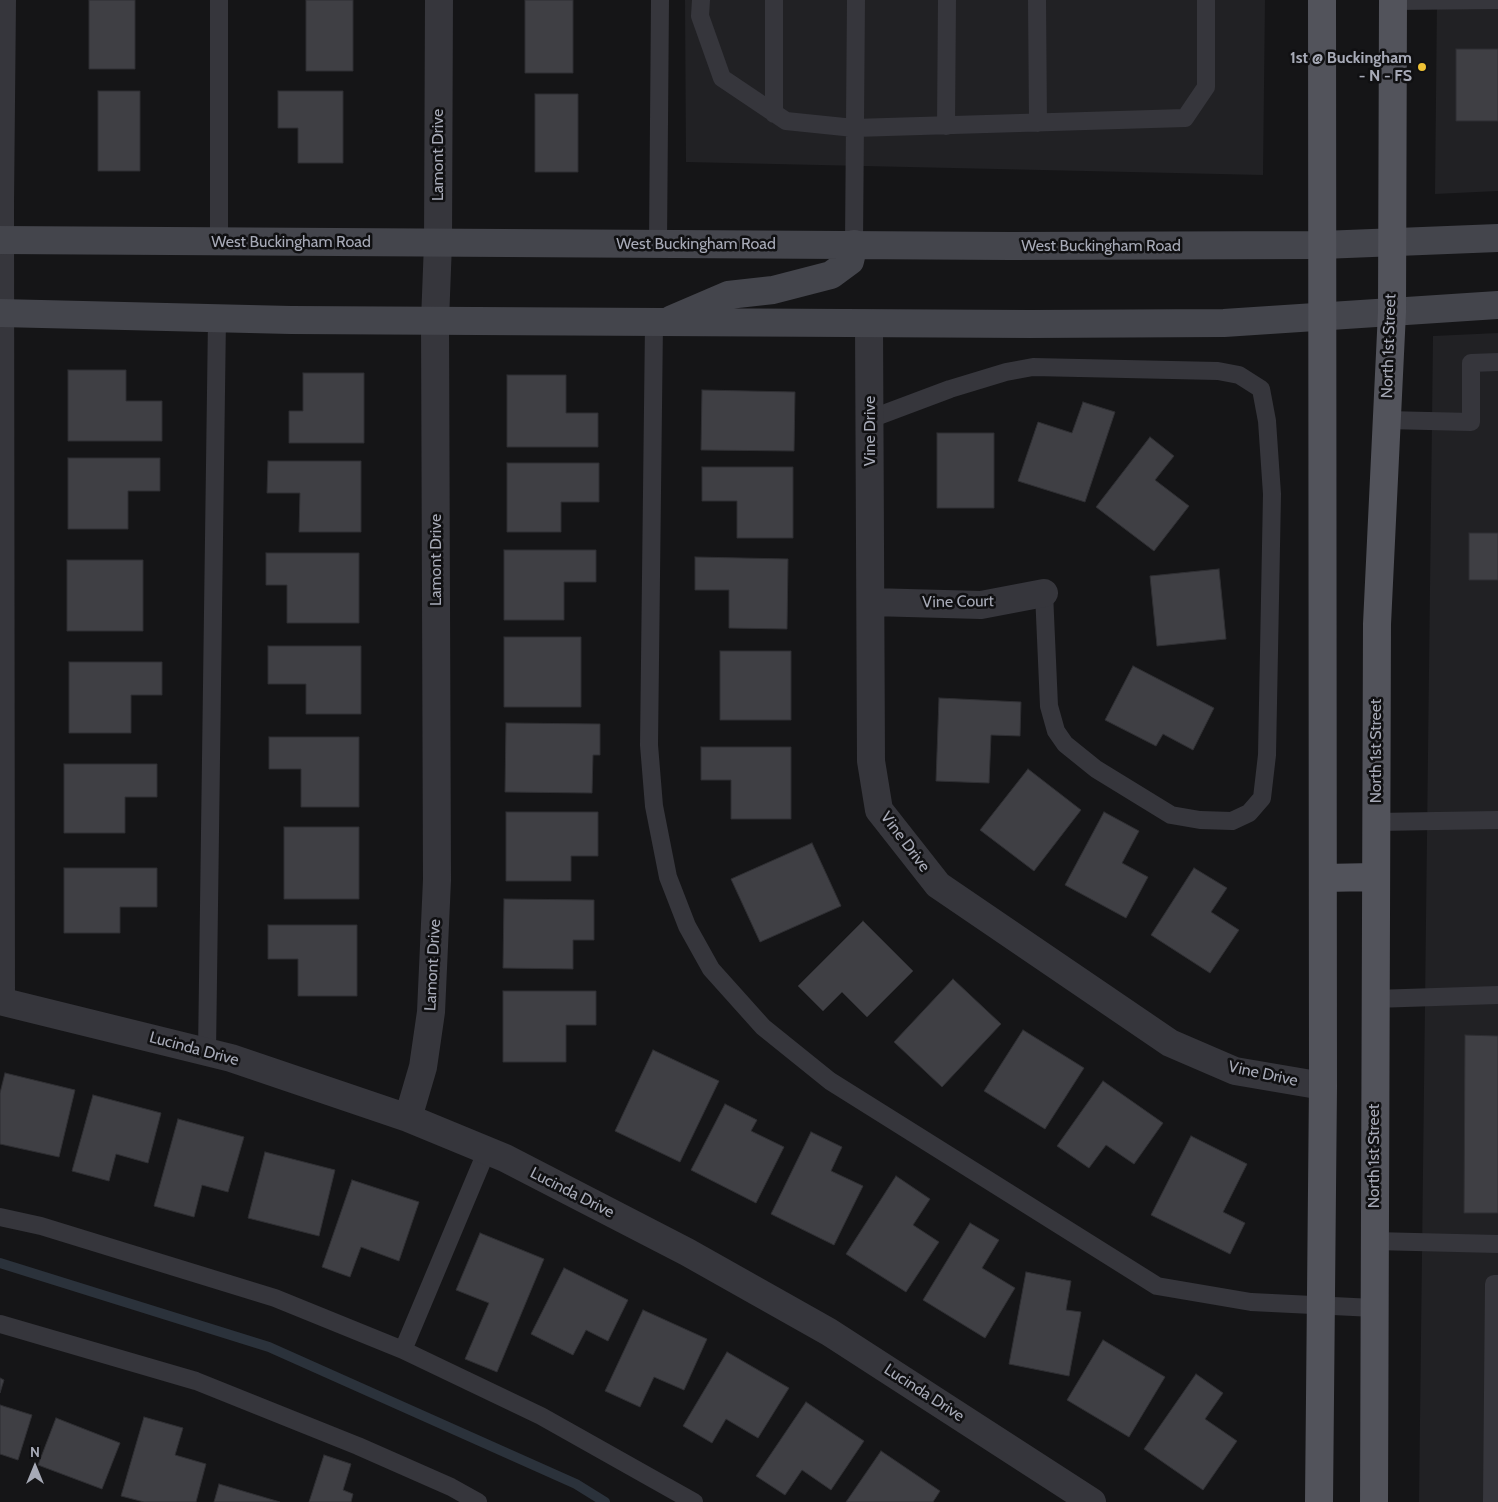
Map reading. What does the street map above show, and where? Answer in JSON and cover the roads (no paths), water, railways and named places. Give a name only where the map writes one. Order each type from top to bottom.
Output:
[{"type":"main road","points":[[1319,1502],[1323,1086],[1322,0]]},
{"type":"main road","name":"North 1st Street","points":[[1374,1502],[1374,999],[1377,590],[1392,312],[1393,0]]},
{"type":"main road","name":"West Buckingham Road","points":[[0,240],[658,244],[1322,245],[1498,238]]},
{"type":"main road","points":[[658,323],[728,295],[773,290],[831,275],[850,261],[854,244]]},
{"type":"main road","points":[[0,313],[217,318],[869,325],[1224,323],[1498,306]]},
{"type":"main road","points":[[1323,878],[1375,877]]},
{"type":"street","points":[[1,1001],[0,240],[2,0]]},
{"type":"street","name":"Lamont Drive","points":[[408,1118],[423,1067],[431,1012],[437,880],[435,321],[438,243],[439,0]]},
{"type":"street","name":"Vine Drive","points":[[869,325],[870,761],[880,810],[938,885],[1170,1043],[1234,1071],[1323,1086]]},
{"type":"street","name":"Vine Court","points":[[871,602],[981,605],[1044,593]]},
{"type":"street","name":"Lucinda Drive","points":[[1,1001],[207,1052],[408,1118],[487,1150],[687,1252],[830,1332],[1092,1502]]},
{"type":"lane","points":[[218,242],[219,0]]},
{"type":"lane","points":[[658,244],[660,0]]},
{"type":"lane","points":[[701,0],[700,16],[722,78],[786,122],[854,128],[1185,118],[1206,87],[1206,0]]},
{"type":"lane","points":[[774,0],[774,114]]},
{"type":"lane","points":[[854,244],[856,0]]},
{"type":"lane","points":[[946,126],[947,0]]},
{"type":"lane","points":[[1037,0],[1038,122]]},
{"type":"lane","points":[[1393,0],[1498,0]]},
{"type":"lane","points":[[207,1052],[217,318]]},
{"type":"lane","points":[[658,323],[649,754],[654,806],[668,877],[687,926],[711,969],[763,1027],[830,1081],[1157,1286],[1252,1302],[1322,1307],[1374,1308]]},
{"type":"lane","points":[[1386,420],[1471,422],[1471,363],[1498,362]]},
{"type":"lane","points":[[870,418],[950,389],[1033,367],[1218,371],[1238,375],[1261,389],[1267,421],[1272,494],[1267,755],[1262,798],[1249,812],[1232,821],[1200,820],[1171,815],[1096,769],[1065,744],[1056,731],[1049,706],[1044,593]]},
{"type":"lane","points":[[1376,822],[1498,820]]},
{"type":"lane","points":[[1374,999],[1498,995]]},
{"type":"lane","points":[[402,1350],[487,1150]]},
{"type":"lane","points":[[0,1217],[41,1226],[275,1298],[402,1350],[541,1416],[694,1502]]},
{"type":"lane","points":[[1374,1242],[1498,1244]]},
{"type":"lane","points":[[1492,1502],[1494,1284],[1498,1284]]},
{"type":"lane","points":[[0,1324],[196,1381],[358,1446],[451,1487],[478,1502]]},
{"type":"waterway","points":[[0,1263],[269,1347],[576,1484],[605,1502]]},
{"type":"place","name":"1st @ Buckingham - N - FS","points":[[1422,67]]}]
